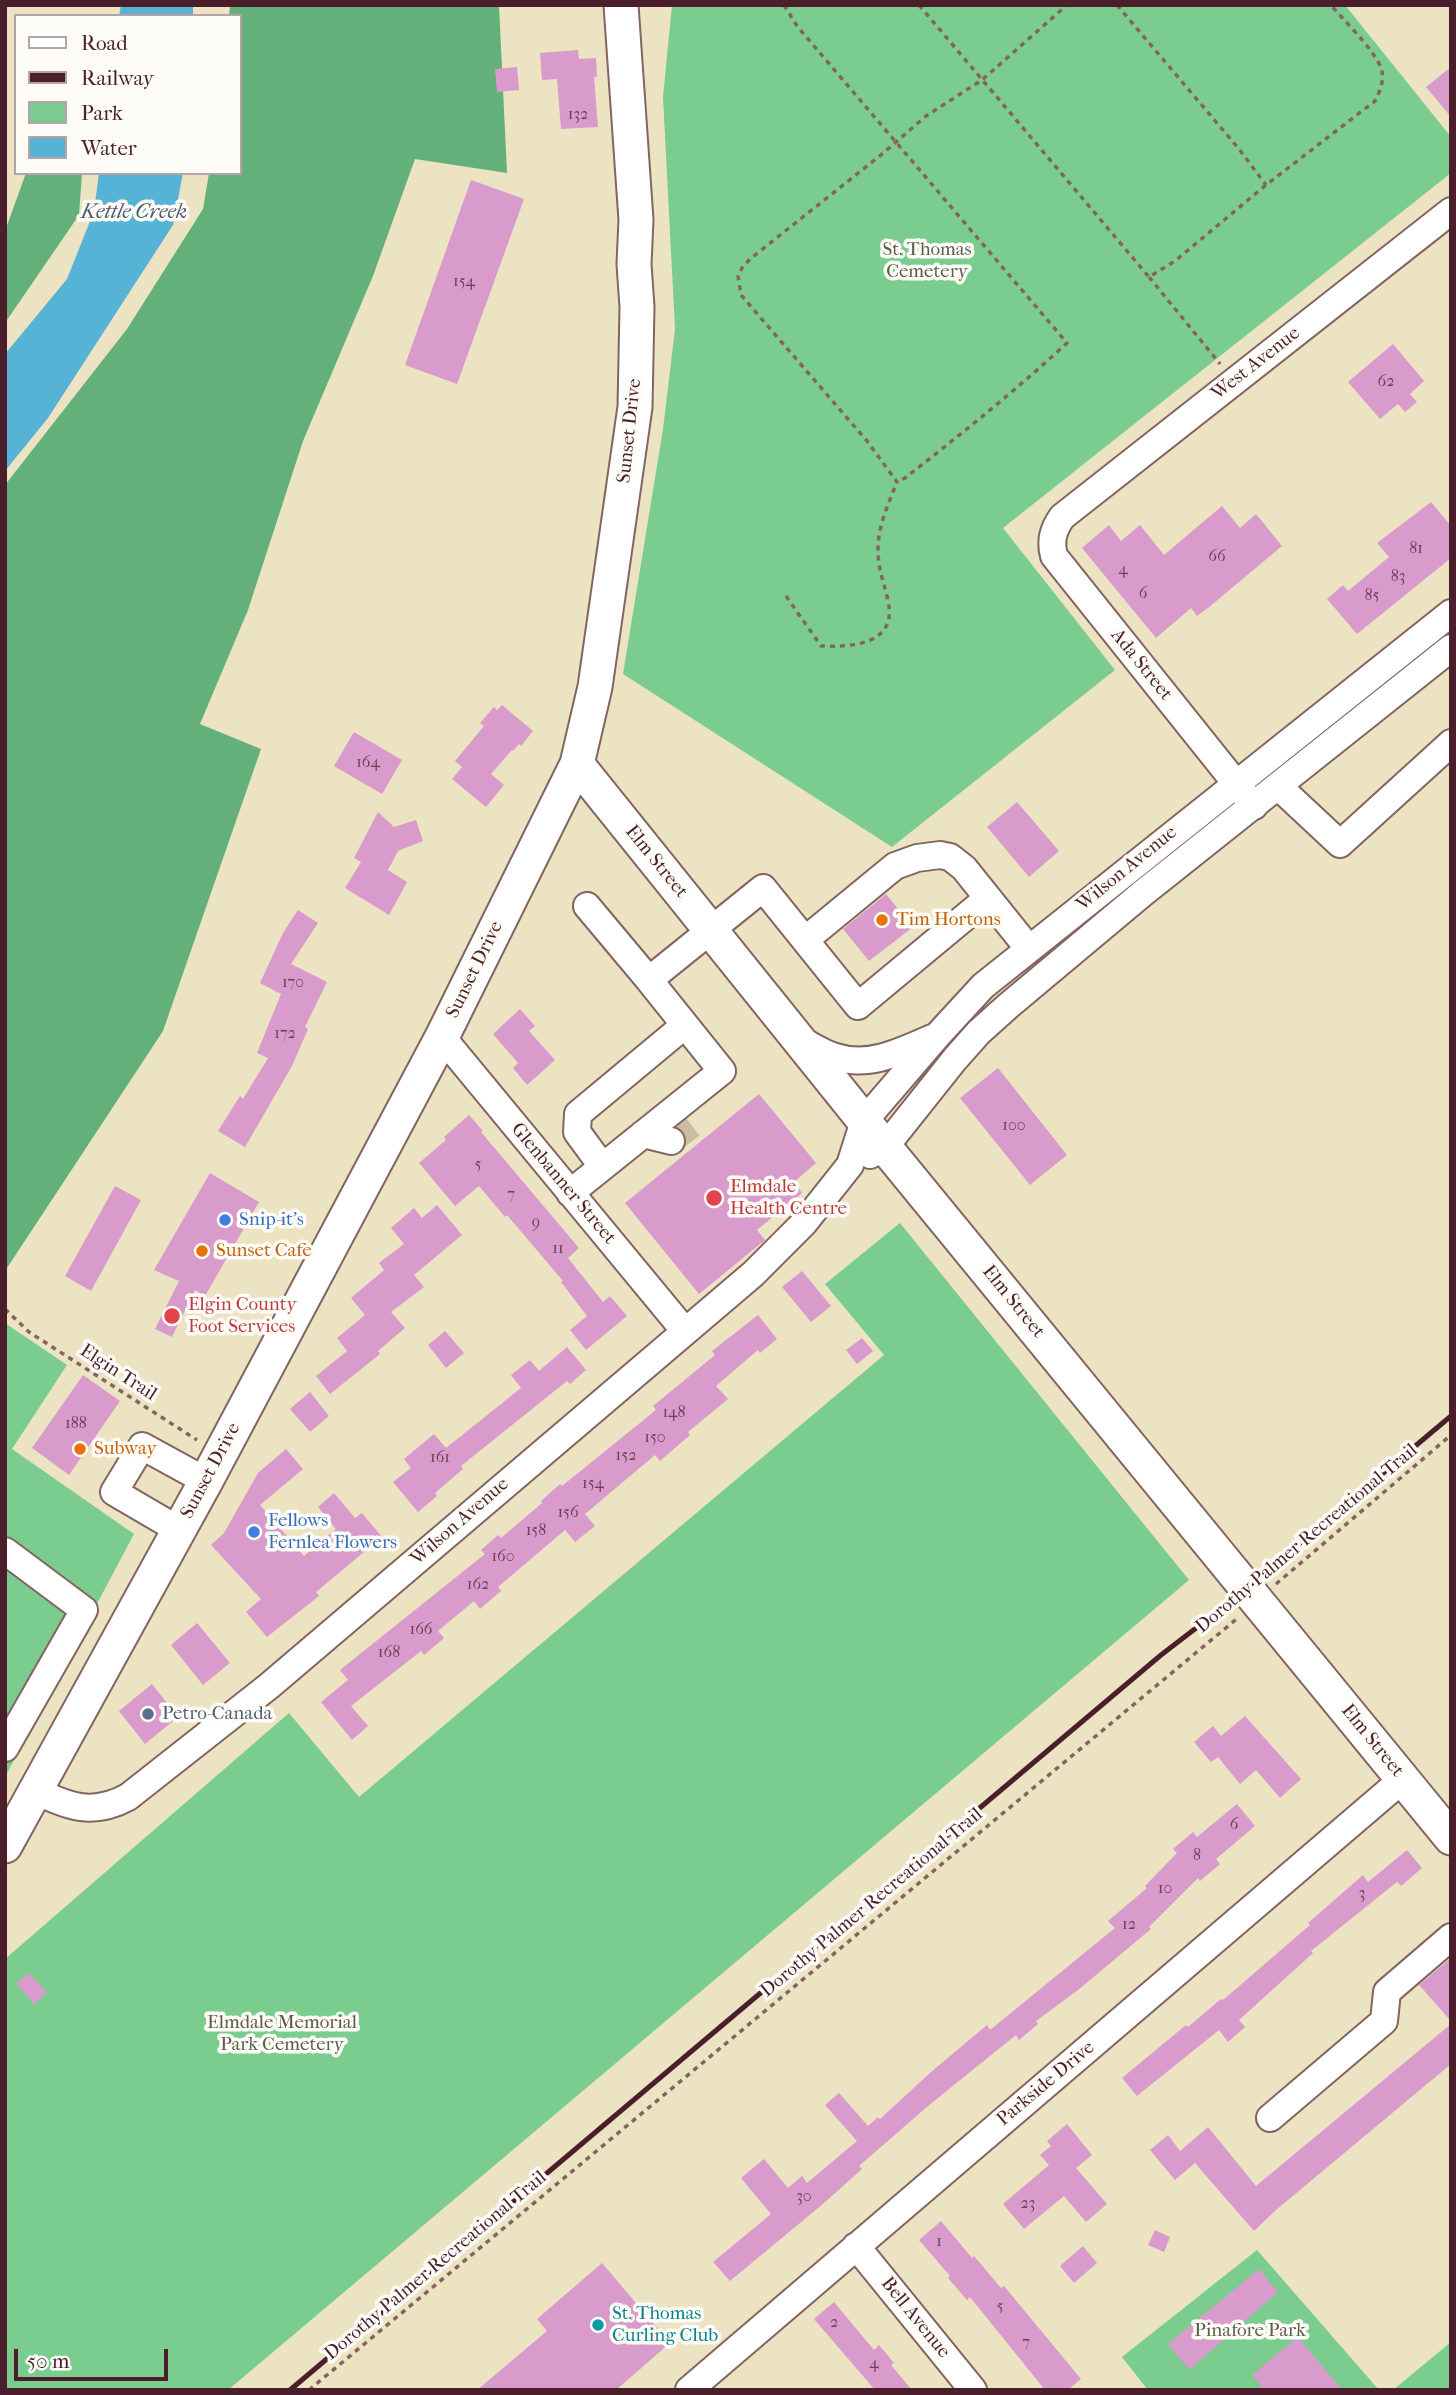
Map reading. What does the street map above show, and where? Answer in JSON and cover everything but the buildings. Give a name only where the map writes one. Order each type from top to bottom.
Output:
[{"type":"main road","name":"Sunset Drive","points":[[5,1846],[213,1468],[442,1037],[577,764],[595,687],[635,407],[636,220],[621,5]]},
{"type":"main road","name":"Elm Street","points":[[577,764],[885,1147],[1451,1838]]},
{"type":"street","name":"West Avenue","points":[[1062,517],[1451,211]]},
{"type":"street","name":"Ada Street","points":[[1062,517],[1052,536],[1054,556],[1254,806]]},
{"type":"street","name":"Wilson Avenue","points":[[36,1791],[86,1809],[114,1805],[128,1797],[269,1686],[753,1273],[804,1223],[850,1166],[864,1121],[937,1035],[983,986],[1451,613]]},
{"type":"street","name":"Wilson Avenue","points":[[850,1166],[885,1147],[979,1032],[1143,892],[1451,648]]},
{"type":"street","points":[[1279,786],[1340,844],[1451,743]]},
{"type":"street","points":[[805,940],[895,866],[917,858],[940,855],[950,857],[964,868],[1029,949]]},
{"type":"street","points":[[1125,871],[1143,892]]},
{"type":"street","points":[[649,980],[763,888],[858,1006],[988,898]]},
{"type":"street","points":[[570,1193],[722,1071],[587,906]]},
{"type":"street","points":[[602,1166],[577,1132],[578,1114],[685,1025]]},
{"type":"street","points":[[800,1040],[835,1057],[861,1062],[901,1051],[937,1035]]},
{"type":"street","name":"Glenbanner Street","points":[[442,1037],[684,1330]]},
{"type":"street","points":[[689,1098],[693,1124]]},
{"type":"street","points":[[643,1134],[671,1141]]},
{"type":"street","points":[[179,1530],[114,1493],[142,1446],[213,1468]]},
{"type":"street","points":[[5,1551],[84,1610],[5,1748]]},
{"type":"street","name":"Parkside Drive","points":[[689,2390],[1403,1779]]},
{"type":"street","points":[[1270,2118],[1384,2021],[1387,1992],[1451,1937]]},
{"type":"street","name":"Bell Avenue","points":[[856,2246],[973,2390]]},
{"type":"path","points":[[784,5],[797,26],[1067,343],[1028,379],[897,482],[878,545],[879,573],[889,604],[888,620],[882,634],[867,642],[846,647],[821,646],[786,596]]},
{"type":"path","points":[[919,5],[1220,365]]},
{"type":"path","points":[[897,482],[867,440],[741,295],[738,286],[741,268],[926,116],[982,80],[1067,5]]},
{"type":"path","points":[[1117,5],[1239,149],[1266,185]]},
{"type":"path","points":[[1149,277],[1175,261],[1266,185],[1375,101],[1383,81],[1381,68],[1368,48],[1331,5]]},
{"type":"path","name":"Elgin Trail","points":[[5,1309],[29,1332],[213,1468]]},
{"type":"path","name":"Dorothy Palmer Recreational Trail","points":[[309,2390],[1257,1601],[1451,1435]]},
{"type":"green space","points":[[230,5],[499,5],[507,173],[415,159],[373,276],[303,441],[248,610],[200,724],[261,749],[163,1031],[5,1271],[5,485],[127,329],[203,209],[209,175],[242,175],[242,14],[229,14]]},
{"type":"green space","name":"St. Thomas Cemetery","points":[[672,5],[1345,5],[1451,137],[1451,173],[1003,528],[1115,670],[892,847],[623,674],[663,429],[675,329],[663,97]]},
{"type":"green space","points":[[25,175],[82,175],[79,215],[5,323],[5,231]]},
{"type":"green space","name":"Elmdale Memorial Park Cemetery","points":[[900,1223],[1189,1580],[228,2390],[5,2390],[5,1959],[289,1713],[359,1797],[884,1355],[825,1284]]},
{"type":"green space","points":[[5,1323],[67,1365],[12,1449],[134,1534],[5,1777]]},
{"type":"green space","name":"Pinafore Park","points":[[1257,2250],[1379,2390],[1148,2390],[1122,2357]]},
{"type":"green space","points":[[1451,2342],[1451,2390],[1393,2390]]},
{"type":"water","points":[[121,5],[193,5],[193,14],[119,14]]},
{"type":"water","name":"Kettle Creek","points":[[99,175],[183,175],[173,225],[48,418],[5,471],[5,354],[67,279],[94,211]]},
{"type":"tunnel","points":[[671,1141],[693,1124]]},
{"type":"railway","points":[[290,2390],[1161,1655],[1226,1605],[1451,1416]]},
{"type":"place","name":"Tim Hortons","points":[[882,920]]},
{"type":"place","name":"Elmdale Health Centre","points":[[714,1198]]},
{"type":"place","name":"Snip-it's","points":[[225,1220]]},
{"type":"place","name":"Sunset Cafe","points":[[202,1251]]},
{"type":"place","name":"Elgin County Foot Services","points":[[172,1316]]},
{"type":"place","name":"Subway","points":[[80,1449]]},
{"type":"place","name":"Fellows Fernlea Flowers","points":[[254,1532]]},
{"type":"place","name":"Petro-Canada","points":[[148,1714]]},
{"type":"place","name":"St. Thomas Curling Club","points":[[598,2325]]}]
